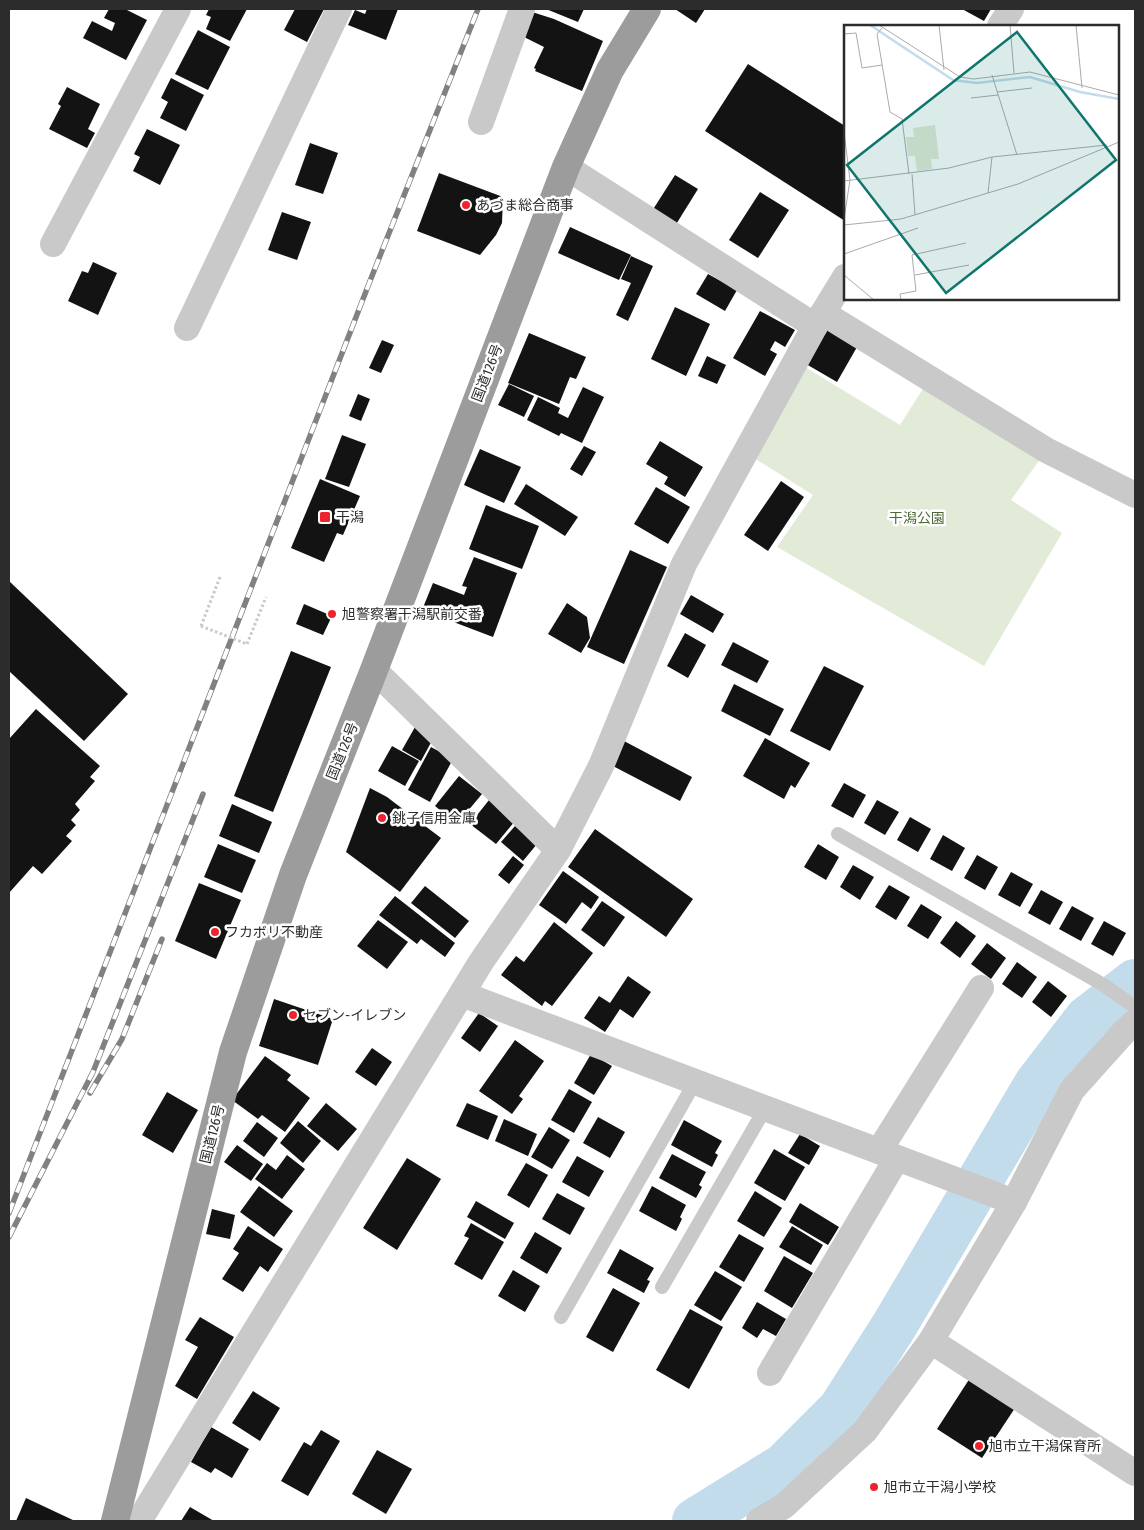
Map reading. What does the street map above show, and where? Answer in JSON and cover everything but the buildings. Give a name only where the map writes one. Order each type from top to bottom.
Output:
[{"type":"highway","name":"国道126号","points":[[116,1521],[233,1052],[292,875],[374,670],[566,167],[610,70],[646,9]]},
{"type":"street","points":[[53,244],[178,9]]},
{"type":"street","points":[[188,328],[339,9]]},
{"type":"street","points":[[481,122],[522,9]]},
{"type":"street","points":[[1001,25],[1011,9]]},
{"type":"street","points":[[566,167],[819,319],[1046,450],[1135,495]]},
{"type":"street","points":[[139,1521],[481,962],[558,850],[601,766],[684,564],[819,319],[844,279]]},
{"type":"street","points":[[374,670],[558,850]]},
{"type":"street","points":[[770,1373],[888,1154],[982,988]]},
{"type":"street","points":[[462,994],[1005,1198]]},
{"type":"street","points":[[759,1521],[784,1506],[865,1431],[931,1341],[1005,1198],[1072,1090],[1124,1032],[1134,1011]]},
{"type":"street","points":[[931,1341],[1135,1473]]},
{"type":"lane","points":[[838,834],[1102,984],[1134,1011]]},
{"type":"lane","points":[[561,1317],[694,1082]]},
{"type":"lane","points":[[662,1287],[766,1107]]},
{"type":"path","points":[[220,577],[200,626],[247,644],[266,597]]},
{"type":"green space","name":"干潟公園","points":[[805,367],[900,425],[926,384],[1043,455],[1011,500],[1062,533],[984,666],[777,547],[813,495],[754,458]]},
{"type":"waterway","points":[[695,1521],[784,1466],[841,1409],[894,1326],[1037,1084],[1087,1019],[1135,982]]},
{"type":"railway","points":[[9,1213],[370,281],[478,9]]},
{"type":"railway","points":[[9,1237],[93,1072],[203,794]]},
{"type":"railway","points":[[90,1093],[122,1039],[162,939]]},
{"type":"place","name":"あづま総合商事","points":[[466,205]]},
{"type":"place","name":"干潟","points":[[325,517]]},
{"type":"place","name":"旭警察署干潟駅前交番","points":[[332,614]]},
{"type":"place","name":"銚子信用金庫","points":[[382,818]]},
{"type":"place","name":"フカボリ不動産","points":[[215,932]]},
{"type":"place","name":"セブン-イレブン","points":[[293,1015]]},
{"type":"place","name":"旭市立干潟保育所","points":[[979,1446]]},
{"type":"place","name":"旭市立干潟小学校","points":[[874,1487]]}]
